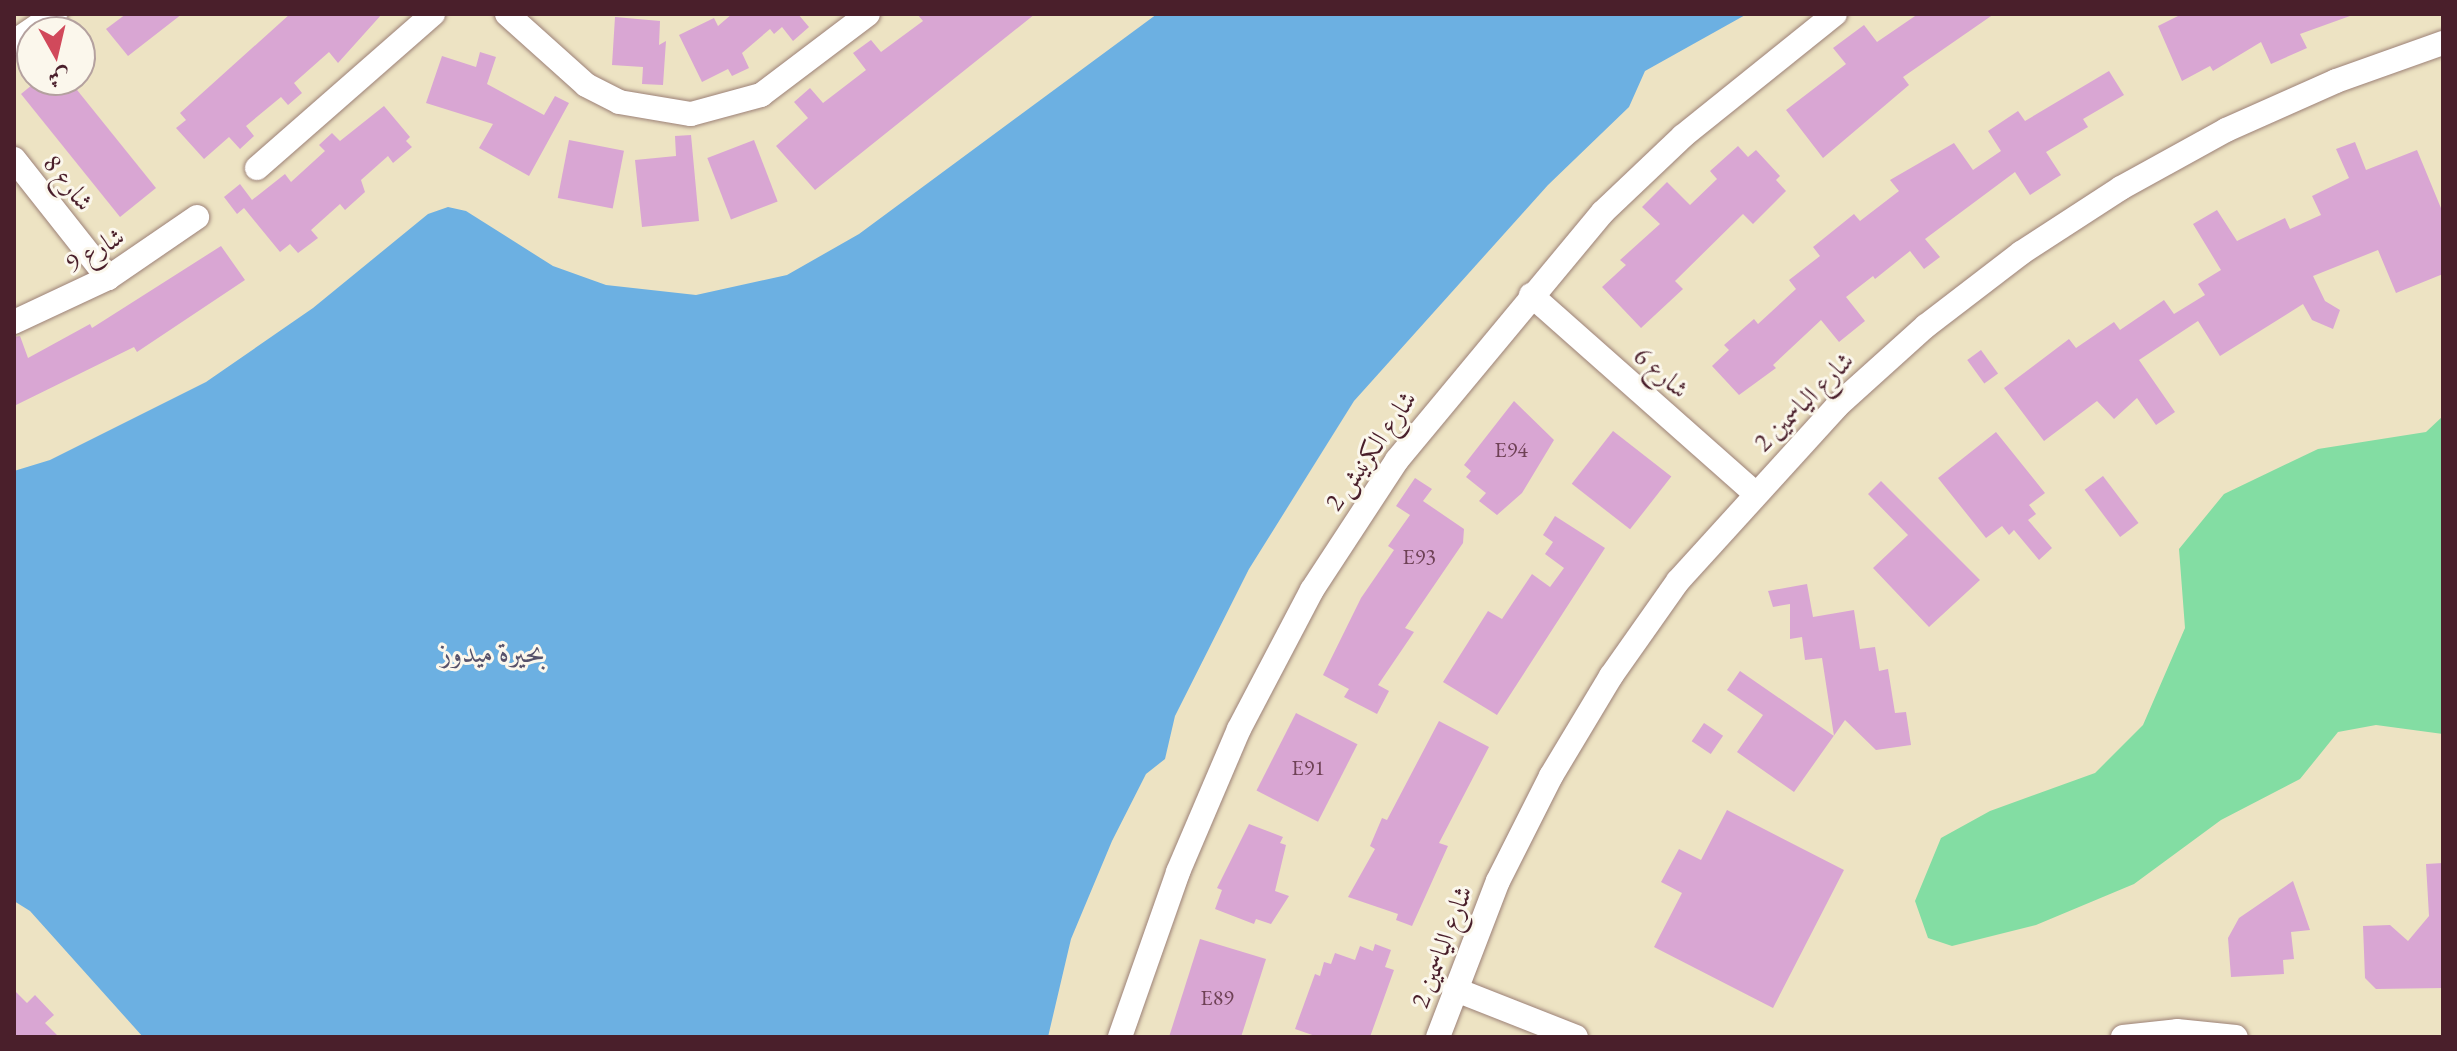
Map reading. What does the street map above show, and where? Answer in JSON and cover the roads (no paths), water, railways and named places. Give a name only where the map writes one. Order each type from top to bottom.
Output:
[{"type":"street","points":[[14,42],[55,14]]},
{"type":"street","points":[[257,168],[433,14]]},
{"type":"street","points":[[507,14],[586,85],[630,105],[691,114],[761,95],[868,14]]},
{"type":"street","name":"شارع الكرنيش 2","points":[[1120,1037],[1207,799],[1312,590],[1397,460],[1594,221],[1683,136],[1835,14]]},
{"type":"street","name":"شارع الياسمين 2","points":[[1438,1037],[1454,989],[1505,868],[1603,689],[1678,581],[1754,492],[1837,406],[1926,326],[2033,245],[2121,188],[2226,130],[2336,81],[2443,43]]},
{"type":"street","name":"شارع 8","points":[[14,159],[108,278]]},
{"type":"street","name":"شارع 9","points":[[14,322],[108,278],[197,217]]},
{"type":"street","name":"شارع 6","points":[[1531,295],[1754,492]]},
{"type":"street","points":[[1454,989],[1576,1037]]},
{"type":"street","points":[[2123,1037],[2177,1031],[2236,1037]]},
{"type":"water","name":"بحيرة ميدوز","points":[[1157,14],[1747,14],[1645,71],[1629,107],[1548,185],[1354,401],[1249,569],[1175,716],[1165,759],[1146,774],[1112,841],[1071,939],[1048,1037],[143,1037],[30,911],[14,901],[14,471],[50,460],[206,382],[313,308],[428,214],[448,207],[466,211],[553,266],[606,285],[696,295],[787,275],[859,234]]}]
